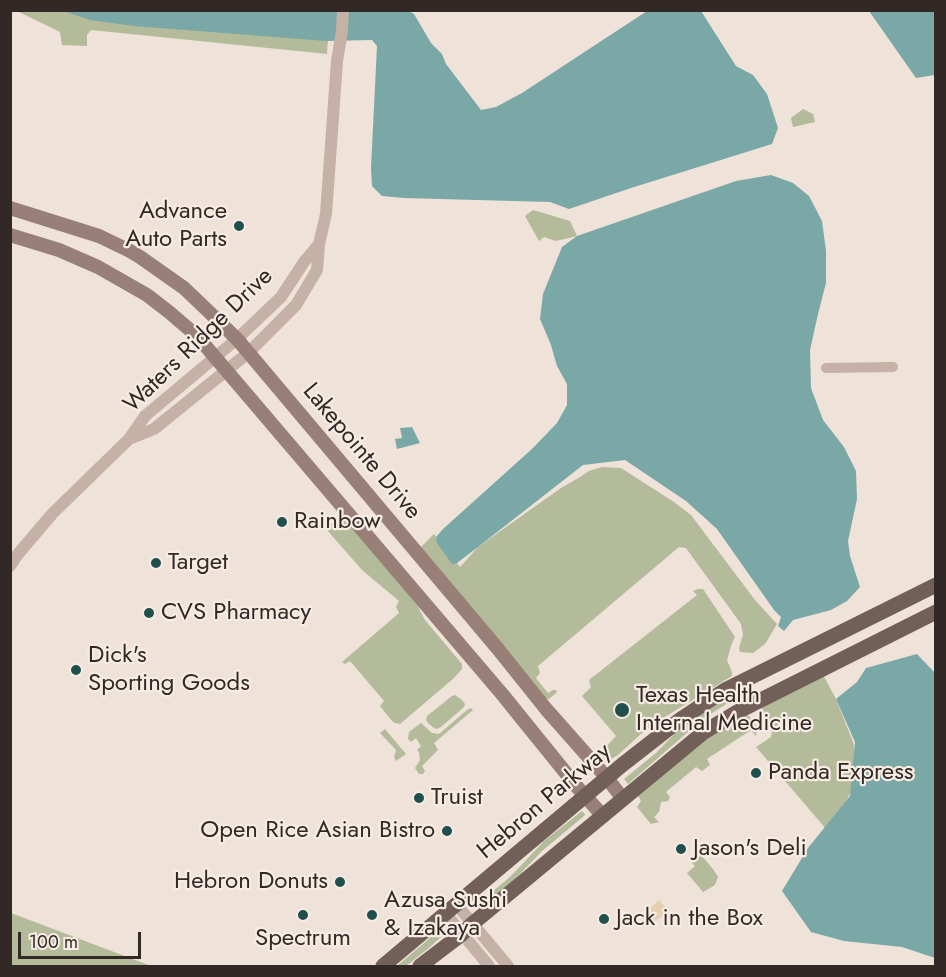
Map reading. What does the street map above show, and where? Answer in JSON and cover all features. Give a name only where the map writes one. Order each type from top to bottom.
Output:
[{"type":"main road","name":"Lakepointe Drive","points":[[10,207],[99,236],[140,257],[184,288],[237,339],[351,496],[502,694],[603,816]]},
{"type":"main road","points":[[59,250],[69,225]]},
{"type":"main road","name":"Lakepointe Drive","points":[[10,235],[59,250],[98,267],[147,295],[196,336],[226,370],[498,649],[623,799]]},
{"type":"main road","name":"Hebron Parkway","points":[[383,966],[681,718],[725,690],[936,585]]},
{"type":"main road","name":"Hebron Parkway","points":[[420,966],[700,734],[755,702],[936,612]]},
{"type":"main road","points":[[744,681],[755,702]]},
{"type":"street","name":"Waters Ridge Drive","points":[[129,439],[154,429],[248,353],[296,305],[317,270],[319,244],[326,214],[343,10]]},
{"type":"street","name":"Waters Ridge Drive","points":[[10,566],[53,513],[129,439],[145,416],[237,339],[281,297],[319,244]]},
{"type":"street","points":[[826,368],[892,366]]},
{"type":"street","points":[[452,909],[489,966]]},
{"type":"street","points":[[467,929],[508,966]]},
{"type":"green space","points":[[17,11],[330,11],[327,54],[91,30],[87,35],[87,46],[62,45],[60,32]]},
{"type":"green space","points":[[803,109],[813,114],[815,122],[793,127],[791,118]]},
{"type":"green space","points":[[533,210],[570,221],[577,236],[556,241],[544,237],[539,241],[525,216]]},
{"type":"green space","points":[[602,467],[621,468],[691,515],[755,600],[777,624],[765,644],[753,653],[740,652],[743,635],[741,624],[686,548],[679,547],[538,666],[540,673],[536,678],[548,693],[553,690],[557,692],[549,699],[544,699],[419,549],[434,534],[460,567],[478,547],[561,488],[589,471]]},
{"type":"green space","points":[[338,517],[345,519],[381,561],[417,605],[425,620],[462,664],[462,669],[454,678],[400,724],[392,721],[380,706],[384,701],[350,661],[345,664],[342,662],[399,613],[396,607],[399,601],[362,570],[327,530],[335,520],[338,521]]},
{"type":"green space","points":[[703,589],[735,637],[727,660],[732,676],[663,718],[618,755],[602,762],[597,759],[600,753],[616,736],[582,696],[591,687],[589,680],[697,595],[693,591]]},
{"type":"green space","points":[[823,675],[835,697],[852,739],[855,762],[852,790],[840,812],[826,829],[756,747],[771,737],[772,733],[762,708],[769,702]]},
{"type":"green space","points":[[735,694],[736,698],[704,718],[628,784],[624,779],[656,753],[684,724]]},
{"type":"green space","points":[[455,695],[465,704],[464,707],[441,727],[434,728],[426,720],[427,716]]},
{"type":"green space","points":[[471,708],[473,710],[434,743],[438,750],[422,766],[425,771],[423,774],[419,774],[415,768],[420,760],[417,750],[421,746],[416,738],[411,742],[408,739],[409,732],[421,723],[432,733],[439,734]]},
{"type":"green space","points":[[744,715],[749,716],[757,727],[756,736],[751,730],[707,759],[710,765],[702,771],[696,767],[666,792],[670,797],[668,801],[661,802],[659,812],[654,817],[659,822],[651,824],[637,807],[641,801],[638,795],[702,741]]},
{"type":"green space","points":[[385,729],[406,754],[396,761],[394,757],[396,750],[380,733]]},
{"type":"green space","points":[[582,811],[584,816],[542,851],[480,910],[477,905],[512,875],[544,841]]},
{"type":"green space","points":[[701,855],[718,877],[715,885],[703,892],[687,873],[695,866],[692,863]]},
{"type":"green space","points":[[11,913],[151,966],[11,966]]},
{"type":"green space","points":[[437,932],[440,932],[442,936],[430,947],[406,966],[397,966]]},
{"type":"sand","points":[[659,900],[675,918],[673,920],[662,916],[654,922],[646,912]]},
{"type":"water","points":[[64,11],[409,11],[414,14],[431,43],[442,54],[446,64],[481,110],[496,107],[522,93],[647,11],[701,11],[736,66],[753,75],[767,94],[778,128],[772,144],[569,209],[550,202],[382,196],[372,186],[377,46],[372,40],[326,41],[134,26],[90,20]]},
{"type":"water","points":[[869,11],[935,11],[935,75],[916,78]]},
{"type":"water","points":[[771,175],[793,183],[809,196],[822,221],[826,251],[826,283],[810,350],[811,388],[823,420],[844,447],[856,471],[857,499],[848,541],[850,556],[860,587],[847,601],[831,610],[793,620],[784,631],[778,626],[781,617],[717,529],[686,501],[625,460],[583,465],[457,563],[452,564],[437,543],[436,537],[533,448],[557,423],[567,405],[567,384],[557,366],[540,319],[543,294],[562,247],[577,236],[736,181]]},
{"type":"water","points":[[412,427],[420,443],[397,449],[395,439],[402,438],[400,428]]},
{"type":"water","points":[[917,654],[935,673],[935,958],[902,947],[844,941],[811,932],[782,891],[808,848],[850,796],[855,742],[836,699],[857,682],[866,668]]},
{"type":"place","name":"Advance Auto Parts","points":[[239,226]]},
{"type":"place","name":"Rainbow","points":[[282,522]]},
{"type":"place","name":"Target","points":[[156,563]]},
{"type":"place","name":"CVS Pharmacy","points":[[149,613]]},
{"type":"place","name":"Dick's Sporting Goods","points":[[76,670]]},
{"type":"place","name":"Texas Health Internal Medicine","points":[[622,710]]},
{"type":"place","name":"Panda Express","points":[[756,773]]},
{"type":"place","name":"Truist","points":[[419,798]]},
{"type":"place","name":"Open Rice Asian Bistro","points":[[447,831]]},
{"type":"place","name":"Jason's Deli","points":[[681,849]]},
{"type":"place","name":"Hebron Donuts","points":[[340,882]]},
{"type":"place","name":"Spectrum","points":[[303,915]]},
{"type":"place","name":"Azusa Sushi & Izakaya","points":[[372,915]]},
{"type":"place","name":"Jack in the Box","points":[[604,919]]}]
